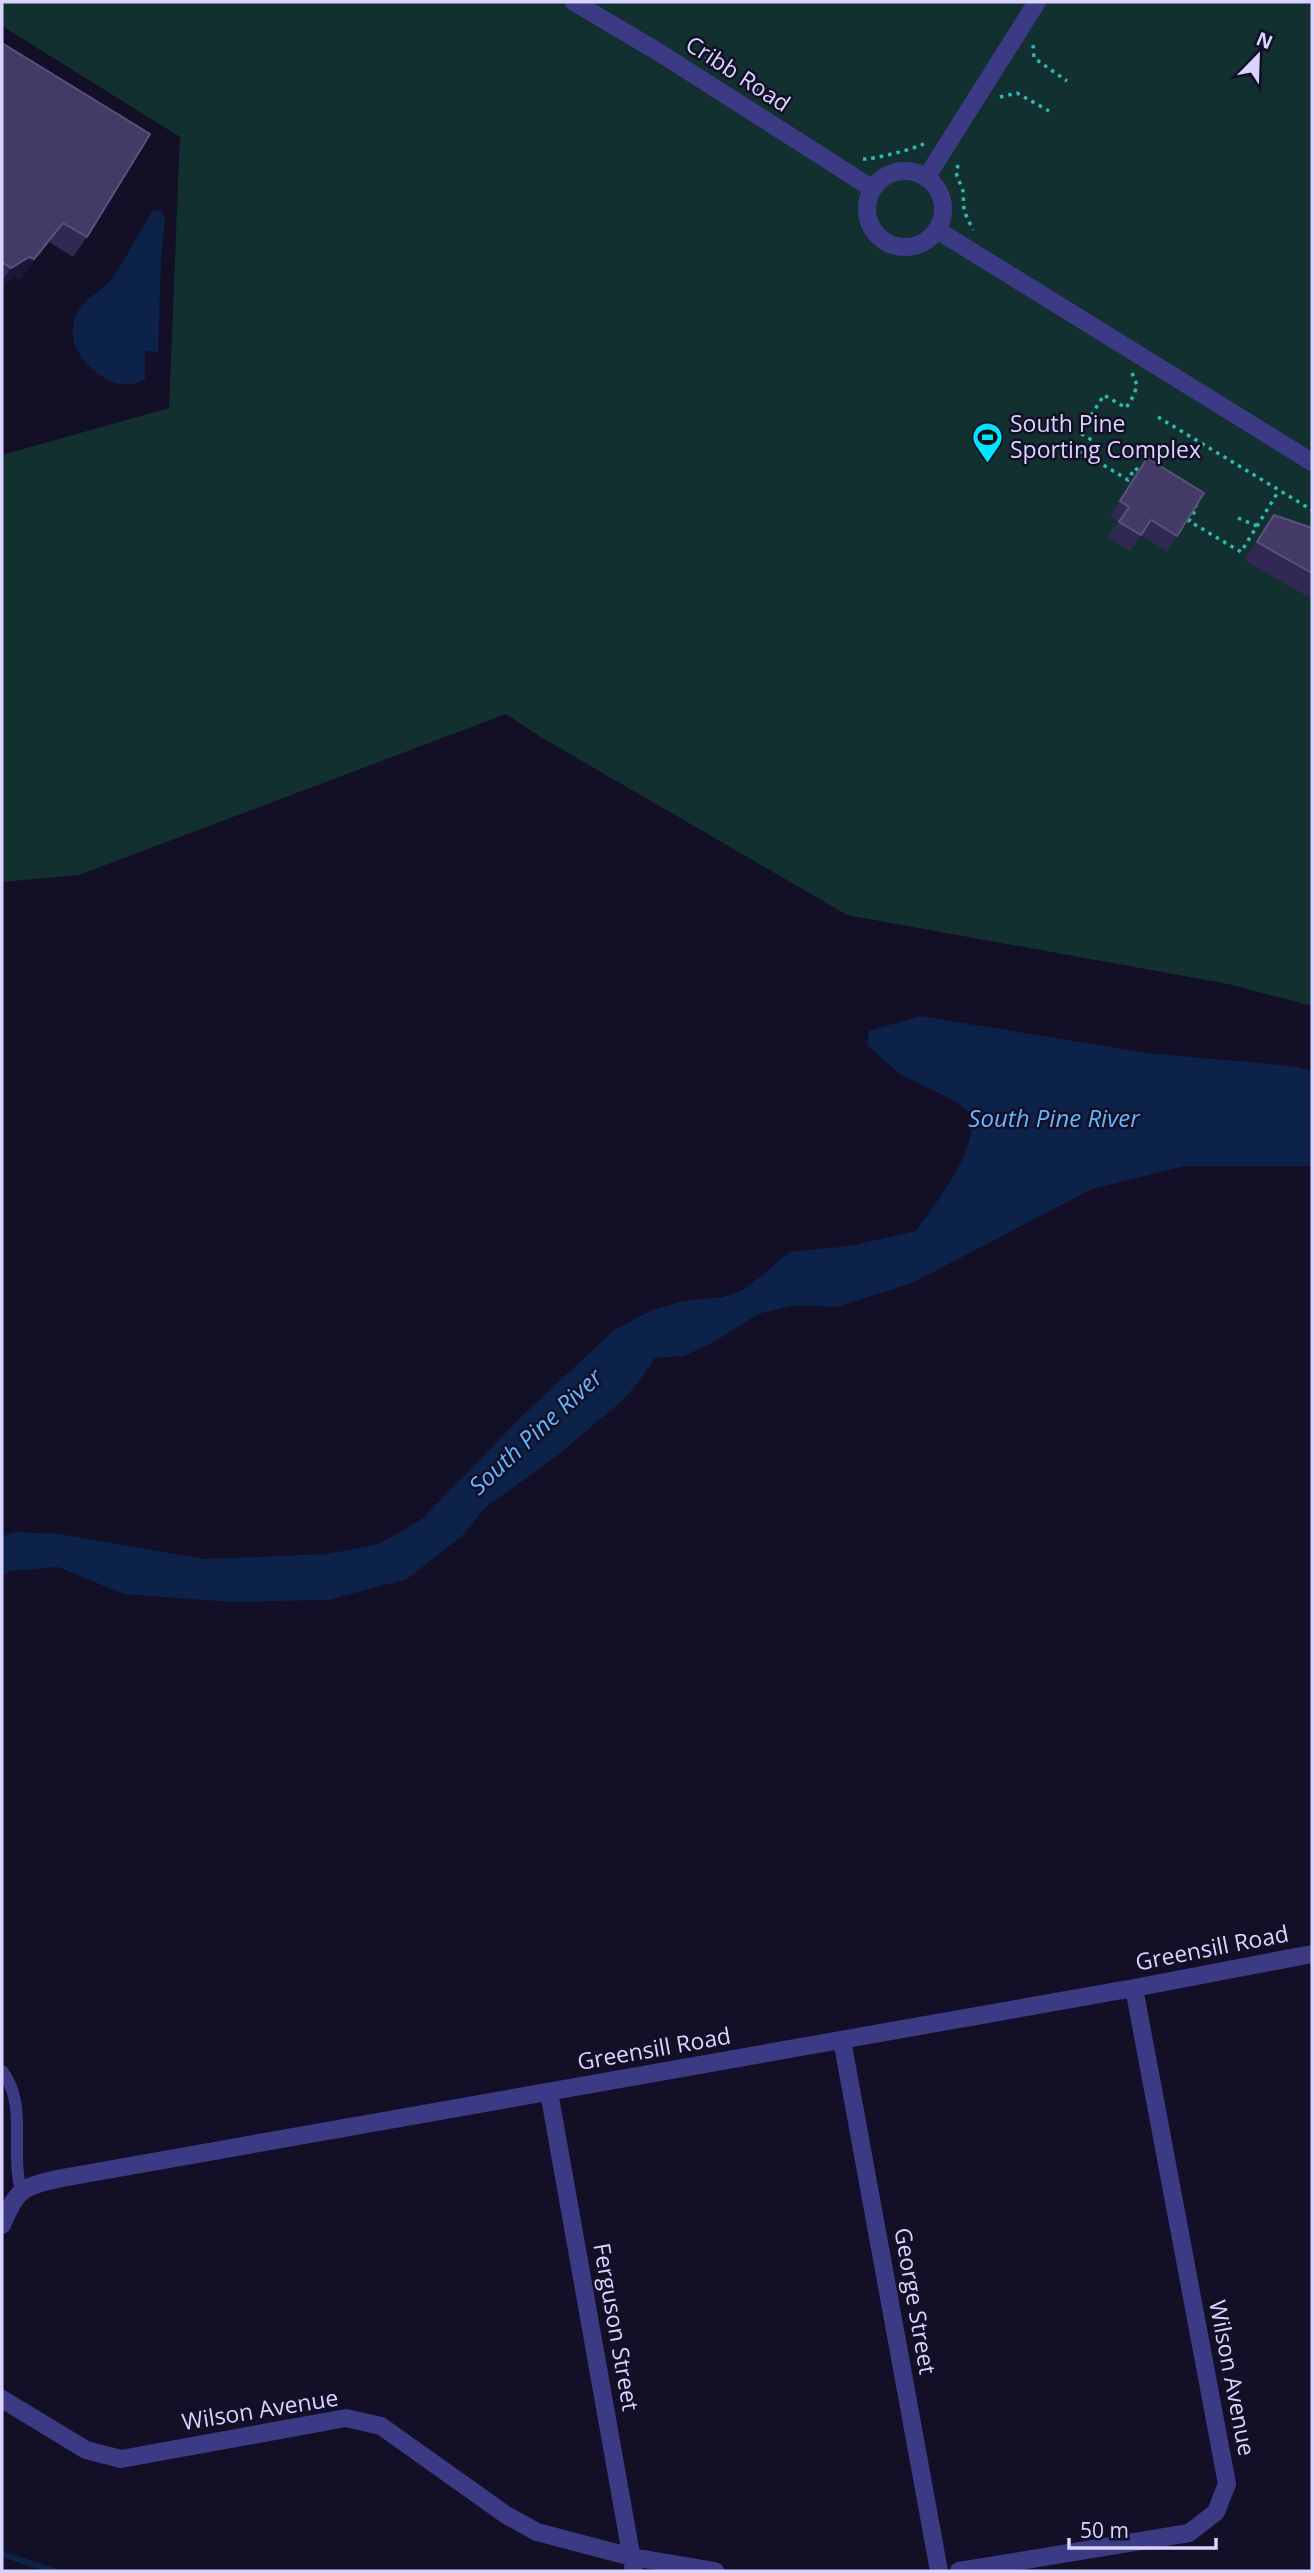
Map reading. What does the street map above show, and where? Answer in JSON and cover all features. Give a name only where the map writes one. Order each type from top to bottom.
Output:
[{"type":"street","name":"Cribb Road","points":[[575,2],[873,189]]},
{"type":"street","points":[[926,178],[1037,2]]},
{"type":"street","points":[[915,173],[926,178],[935,186],[944,208],[937,230],[928,240],[916,246],[891,244],[880,237],[867,214],[873,189],[881,180],[892,174],[915,173]]},
{"type":"street","points":[[937,230],[1312,462]]},
{"type":"street","name":"Greensill Road","points":[[16,2196],[62,2178],[1312,1954]]},
{"type":"street","name":"Wilson Avenue","points":[[959,2571],[1189,2533],[1216,2512],[1227,2484],[1134,1988]]},
{"type":"street","name":"George Street","points":[[842,2040],[939,2571]]},
{"type":"street","name":"Ferguson Street","points":[[549,2092],[633,2564]]},
{"type":"street","points":[[2,2225],[16,2196]]},
{"type":"street","name":"Wilson Avenue","points":[[2,2399],[86,2450],[121,2459],[346,2418],[381,2426],[506,2515],[537,2532],[633,2564],[715,2571]]},
{"type":"lane","points":[[2,2071],[12,2088],[16,2113],[16,2196]]},
{"type":"path","points":[[1035,35],[1032,49],[1034,58],[1067,81]]},
{"type":"path","points":[[755,79],[755,89],[761,98]]},
{"type":"path","points":[[997,98],[1017,93],[1049,111]]},
{"type":"path","points":[[859,159],[871,160],[895,151],[918,149],[929,139]]},
{"type":"path","points":[[960,158],[956,173],[963,191],[964,211],[973,230]]},
{"type":"path","points":[[1127,368],[1136,385],[1131,400],[1126,408],[1104,395],[1080,433],[1090,439],[1082,452],[1128,480],[1135,468],[1146,475]]},
{"type":"path","points":[[1158,416],[1278,492],[1312,510]]},
{"type":"path","points":[[1187,500],[1197,507],[1189,520],[1241,552],[1278,492]]},
{"type":"path","points":[[1238,518],[1257,526]]},
{"type":"green space","points":[[2,2],[1312,2],[1312,1006],[1228,984],[847,915],[539,736],[506,714],[79,875],[2,882],[2,455],[169,408],[180,137],[2,26]]},
{"type":"water","points":[[153,210],[160,211],[165,216],[158,352],[145,351],[145,379],[134,384],[112,382],[93,370],[80,355],[73,337],[75,318],[86,301],[105,286],[114,274]]},
{"type":"water","name":"South Pine River","points":[[920,1016],[1147,1053],[1291,1066],[1312,1071],[1312,1166],[1185,1166],[1092,1189],[912,1283],[837,1307],[796,1305],[758,1314],[714,1342],[684,1356],[655,1358],[623,1400],[558,1455],[485,1508],[462,1536],[407,1579],[328,1600],[231,1602],[124,1594],[58,1567],[10,1571],[2,1576],[2,1536],[18,1532],[59,1534],[204,1559],[327,1554],[379,1544],[422,1519],[522,1416],[613,1331],[652,1310],[683,1301],[723,1297],[745,1289],[790,1252],[850,1246],[916,1231],[953,1177],[967,1148],[974,1116],[955,1101],[901,1075],[867,1045],[869,1031]]},
{"type":"building","points":[[2,43],[150,134],[87,237],[63,223],[34,259],[29,257],[11,268],[2,262]]},
{"type":"building","points":[[1147,458],[1204,493],[1177,536],[1151,520],[1141,535],[1119,522],[1129,507],[1120,501]]},
{"type":"building","points":[[1274,515],[1312,528],[1312,573],[1257,542]]},
{"type":"waterway","points":[[2,2554],[54,2571]]},
{"type":"place","name":"South Pine Sporting Complex","points":[[987,464]]}]
